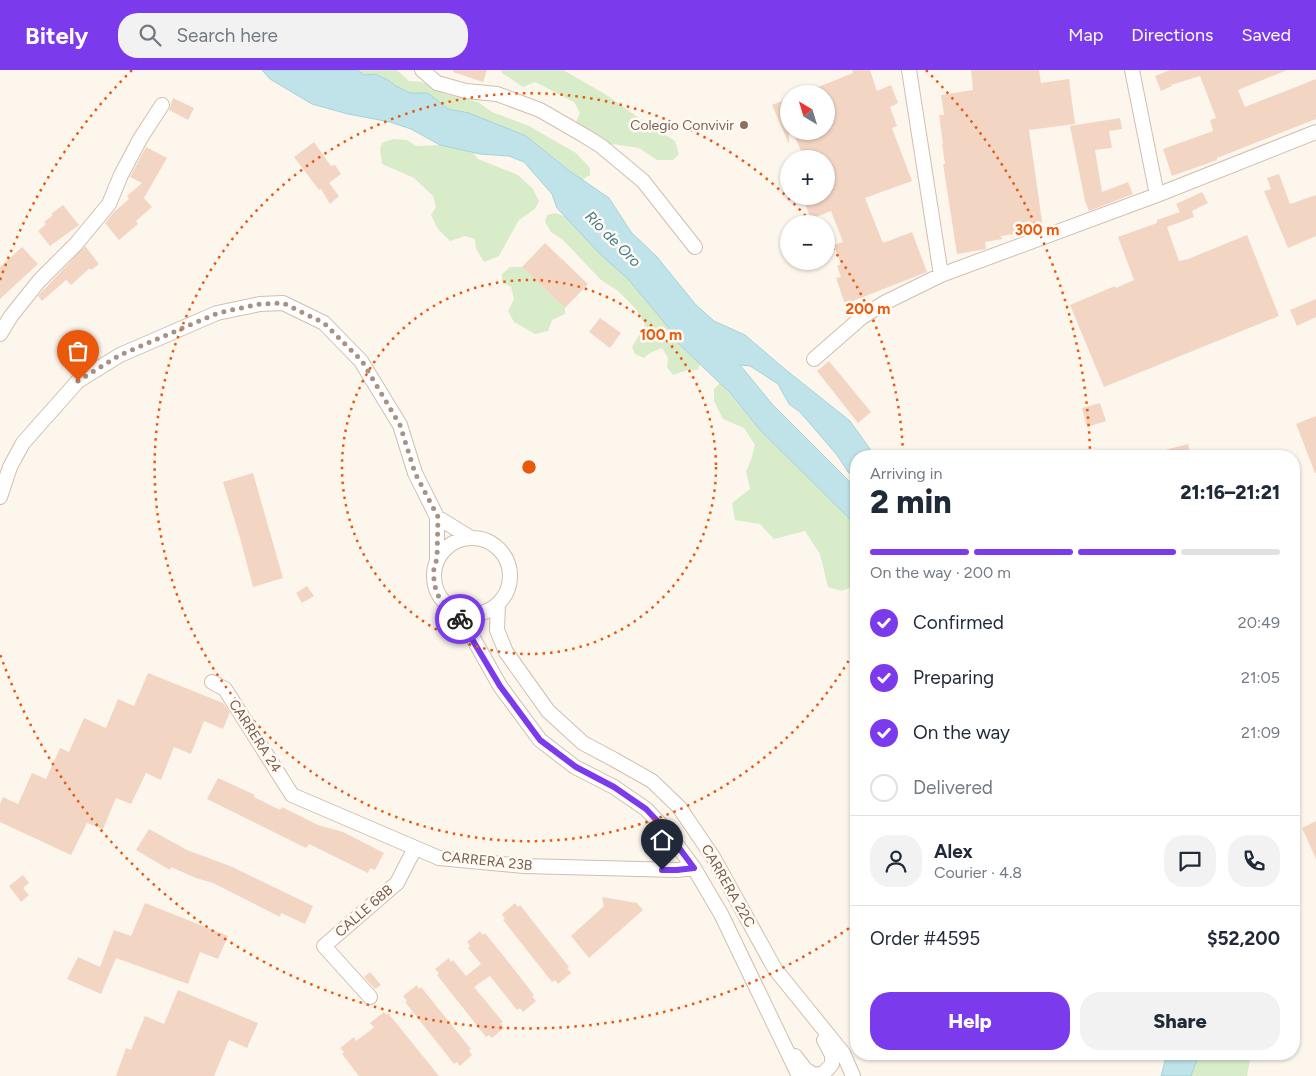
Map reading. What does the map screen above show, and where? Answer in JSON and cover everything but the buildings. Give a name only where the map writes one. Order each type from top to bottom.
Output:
[{"type":"street","points":[[422,70],[437,83],[466,91],[497,94],[540,110],[585,136],[643,181],[695,247]]},
{"type":"street","points":[[909,70],[941,275]]},
{"type":"street","points":[[1132,70],[1157,195]]},
{"type":"street","points":[[0,334],[10,316],[38,281],[76,244],[109,204],[121,175],[140,139],[162,105]]},
{"type":"street","points":[[814,359],[861,318],[884,303],[941,275],[1157,195],[1316,132]]},
{"type":"street","points":[[0,497],[10,467],[22,443],[78,381],[120,355],[218,313],[260,304],[283,303],[324,323],[362,361],[400,425],[415,473],[438,517],[437,558],[433,573],[436,591],[440,599],[454,611],[472,615],[482,613],[498,604],[508,589],[510,570],[507,562],[496,547],[480,538],[471,538],[453,543],[445,548],[437,558]]},
{"type":"street","points":[[438,517],[471,538]]},
{"type":"street","name":"CARRERA 22C","points":[[498,604],[497,630],[506,652],[548,711],[583,744],[613,758],[652,781],[679,807],[713,857],[775,969],[843,1053],[853,1076]]},
{"type":"street","name":"CARRERA 22C","points":[[454,611],[468,629],[500,686],[540,740],[576,767],[614,787],[646,809],[665,829],[694,868],[721,914],[799,1076]]},
{"type":"street","name":"CARRERA 24","points":[[212,682],[225,689],[292,794]]},
{"type":"street","name":"CARRERA 23B","points":[[292,794],[439,858],[524,866],[677,870],[694,868]]},
{"type":"street","name":"CALLE 68B","points":[[370,997],[324,946],[396,883],[415,848]]},
{"type":"street","points":[[780,1035],[805,1069],[814,1075],[824,1072],[832,1064],[832,1055],[810,1013]]},
{"type":"green space","points":[[357,70],[397,70],[409,81],[422,82],[445,94],[478,102],[492,112],[529,126],[576,153],[590,168],[590,175],[582,180],[526,136],[469,113],[448,109],[428,93],[410,93],[375,74],[364,75]]},
{"type":"green space","points":[[501,70],[563,70],[605,94],[675,141],[679,154],[673,160],[657,160],[639,148],[612,144],[585,136],[575,124],[580,113],[574,102],[535,82],[523,87],[502,73]]},
{"type":"green space","points":[[393,139],[407,140],[416,146],[440,145],[473,153],[478,159],[518,175],[533,189],[539,201],[535,209],[519,220],[499,256],[484,262],[476,249],[475,239],[465,236],[450,241],[438,229],[431,215],[436,207],[433,196],[414,178],[382,164],[380,149],[382,143]]},
{"type":"green space","points":[[555,213],[566,217],[600,254],[628,279],[668,327],[679,344],[700,364],[698,370],[687,370],[673,375],[667,367],[668,358],[662,348],[644,358],[635,354],[632,347],[645,325],[636,309],[618,291],[601,280],[563,240],[551,232],[545,222],[547,215]]},
{"type":"green space","points":[[510,267],[522,267],[565,308],[565,314],[552,320],[548,331],[535,334],[514,322],[508,311],[514,299],[511,287],[502,282],[502,274]]},
{"type":"green space","points":[[720,383],[761,431],[850,519],[850,588],[842,591],[828,587],[820,554],[805,531],[774,539],[760,524],[735,520],[732,503],[750,489],[746,471],[755,445],[744,428],[723,419],[714,401],[714,389]]},
{"type":"green space","points":[[1197,1060],[1250,1060],[1247,1076],[1191,1076]]},
{"type":"water","name":"Río de Oro","points":[[262,70],[357,70],[364,75],[375,74],[410,93],[428,93],[448,109],[469,113],[526,136],[571,172],[609,198],[631,232],[657,257],[696,305],[714,321],[745,335],[850,421],[871,450],[850,450],[850,473],[800,412],[789,404],[778,384],[750,366],[740,365],[772,404],[850,482],[850,519],[761,431],[729,392],[679,344],[668,327],[628,279],[600,254],[557,208],[552,194],[524,162],[509,156],[480,154],[440,145],[411,129],[390,122],[348,114],[312,104],[270,79]]},
{"type":"water","points":[[1165,1060],[1197,1060],[1191,1076],[1161,1076]]},
{"type":"way so far","points":[[78,381],[120,355],[218,313],[260,304],[283,303],[324,323],[362,361],[400,425],[415,473],[438,517],[437,558],[433,573],[436,591],[440,599],[460,619]]},
{"type":"place","name":"Colegio Convivir","points":[[744,125]]},
{"type":"route","points":[[460,619],[468,629],[500,686],[540,740],[576,767],[614,787],[646,809],[665,829],[694,868],[662,870]]}]
